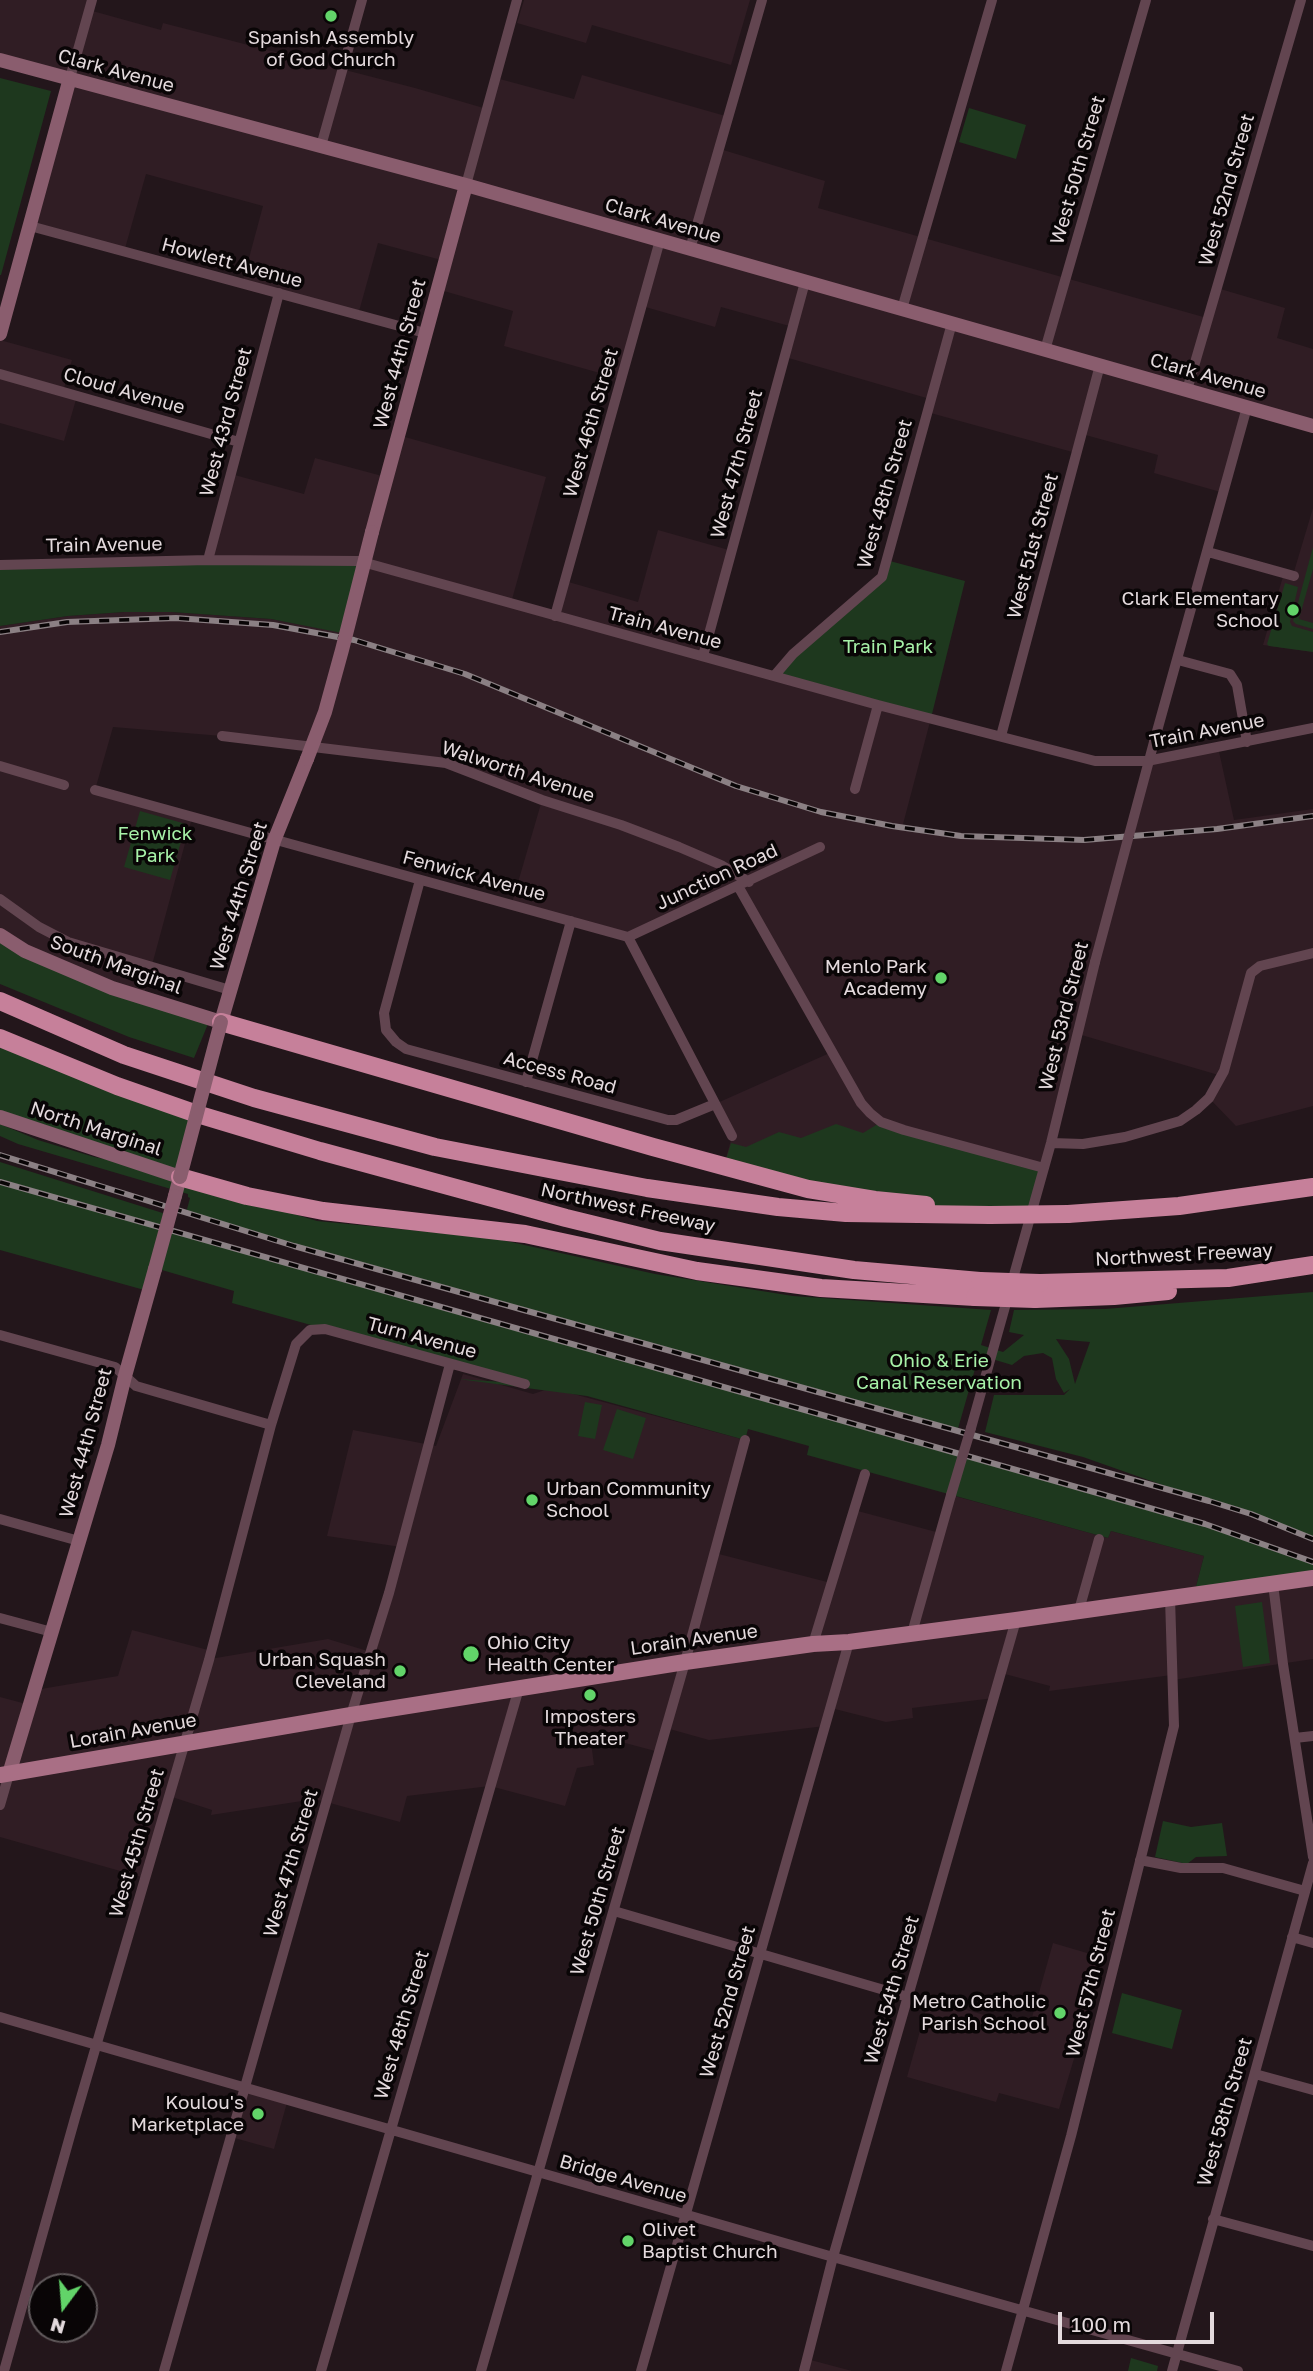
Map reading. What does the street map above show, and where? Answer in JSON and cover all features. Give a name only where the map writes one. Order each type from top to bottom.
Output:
[{"type":"highway","name":"Northwest Freeway","points":[[0,1001],[137,1059],[254,1098],[435,1147],[647,1188],[778,1207],[846,1213],[1068,1213],[1179,1206],[1313,1187]]},
{"type":"highway","points":[[221,1022],[808,1189],[986,1215]]},
{"type":"highway","name":"Northwest Freeway","points":[[0,1038],[117,1086],[197,1114],[320,1151],[660,1241],[978,1289],[1037,1291],[1228,1278],[1313,1265]]},
{"type":"highway","points":[[180,1177],[247,1196],[323,1212],[525,1234],[697,1271],[821,1288],[978,1289]]},
{"type":"main road","name":"Lorain Avenue","points":[[5,1775],[685,1661],[1016,1620],[1313,1578]]},
{"type":"street","points":[[0,334],[92,0]]},
{"type":"street","points":[[321,146],[362,0]]},
{"type":"street","name":"West 44th Street","points":[[0,1805],[5,1775],[52,1632],[108,1445],[221,1022],[274,841],[328,699],[517,0]]},
{"type":"street","points":[[690,249],[762,0]]},
{"type":"street","points":[[901,309],[992,0]]},
{"type":"street","name":"West 50th Street","points":[[1045,350],[1146,0]]},
{"type":"street","name":"West 52nd Street","points":[[1187,390],[1301,0]]},
{"type":"street","name":"Clark Avenue","points":[[0,60],[466,185],[1313,426]]},
{"type":"street","name":"Howlett Avenue","points":[[30,226],[425,333]]},
{"type":"street","name":"West 46th Street","points":[[555,616],[660,240]]},
{"type":"street","name":"West 47th Street","points":[[703,656],[805,282]]},
{"type":"street","name":"West 43rd Street","points":[[208,560],[279,293]]},
{"type":"street","name":"West 48th Street","points":[[775,675],[793,654],[882,577],[952,323]]},
{"type":"street","name":"West 51st Street","points":[[1001,736],[1100,365]]},
{"type":"street","name":"Cloud Avenue","points":[[0,374],[239,442]]},
{"type":"street","name":"West 53rd Street","points":[[912,1633],[1051,1143],[1095,962],[1247,407]]},
{"type":"street","points":[[1208,552],[1294,576]]},
{"type":"street","name":"Train Avenue","points":[[0,565],[208,560],[359,561],[878,705],[1095,761],[1147,761],[1313,728]]},
{"type":"street","points":[[1178,660],[1230,674],[1237,685],[1247,742]]},
{"type":"street","points":[[855,789],[878,705]]},
{"type":"street","name":"Walworth Avenue","points":[[222,736],[446,763],[542,800],[667,842],[721,865],[749,882]]},
{"type":"street","points":[[0,766],[64,785]]},
{"type":"street","name":"Fenwick Avenue","points":[[95,790],[628,937]]},
{"type":"street","name":"Junction Road","points":[[628,937],[820,847]]},
{"type":"street","name":"Access Road","points":[[421,880],[384,1013],[386,1030],[396,1042],[406,1049],[668,1121],[715,1104]]},
{"type":"street","points":[[738,886],[861,1103],[870,1113],[881,1122],[904,1130],[1044,1168]]},
{"type":"street","points":[[0,899],[38,927],[68,942],[230,990]]},
{"type":"street","points":[[526,1082],[571,920]]},
{"type":"street","name":"South Marginal","points":[[0,935],[25,951],[112,988],[221,1022]]},
{"type":"street","points":[[628,937],[733,1136]]},
{"type":"street","points":[[1051,1143],[1083,1144],[1135,1135],[1180,1121],[1196,1110],[1219,1084],[1229,1058],[1251,973],[1259,966],[1313,953]]},
{"type":"street","name":"North Marginal","points":[[0,1117],[180,1177]]},
{"type":"street","name":"Turn Avenue","points":[[310,1330],[325,1329],[524,1384]]},
{"type":"street","name":"West 45th Street","points":[[4,2371],[209,1660],[271,1425],[296,1344],[310,1330]]},
{"type":"street","points":[[0,1335],[116,1367],[136,1386],[271,1425]]},
{"type":"street","name":"West 47th Street","points":[[164,2371],[351,1715],[389,1593],[450,1363]]},
{"type":"street","name":"West 50th Street","points":[[481,2371],[685,1661],[745,1440]]},
{"type":"street","points":[[813,1644],[864,1474]]},
{"type":"street","points":[[0,1519],[79,1541]]},
{"type":"street","points":[[1079,1610],[1099,1539]]},
{"type":"street","points":[[1273,1584],[1313,1857]]},
{"type":"street","name":"West 57th Street","points":[[1006,2371],[1071,2136],[1174,1727],[1170,1598]]},
{"type":"street","points":[[0,1618],[52,1632]]},
{"type":"street","name":"West 54th Street","points":[[804,2371],[833,2257],[1016,1620]]},
{"type":"street","name":"West 52nd Street","points":[[641,2371],[849,1642]]},
{"type":"street","name":"West 48th Street","points":[[321,2371],[519,1688]]},
{"type":"street","points":[[1295,1738],[1313,1736]]},
{"type":"street","points":[[1300,1774],[1312,1778]]},
{"type":"street","points":[[1140,1860],[1181,1868],[1223,1868],[1305,1891]]},
{"type":"street","name":"West 58th Street","points":[[1172,2371],[1313,1863]]},
{"type":"street","points":[[614,1911],[908,1997]]},
{"type":"street","points":[[1292,1937],[1313,1943]]},
{"type":"street","name":"Bridge Avenue","points":[[0,2017],[1238,2371]]},
{"type":"street","points":[[1255,2074],[1313,2090]]},
{"type":"street","points":[[1213,2219],[1313,2246]]},
{"type":"shaded area","points":[[0,0],[92,0],[89,10],[161,30],[163,23],[487,109],[496,78],[574,99],[582,75],[729,117],[720,149],[825,181],[818,208],[1207,318],[1217,288],[1285,308],[1277,338],[1313,349],[1313,426],[1247,407],[1224,493],[1154,473],[1158,455],[1082,434],[1076,453],[927,412],[930,399],[785,357],[793,327],[721,307],[715,327],[642,306],[621,379],[504,346],[513,311],[437,289],[445,261],[378,243],[358,315],[242,284],[263,206],[146,174],[124,252],[30,226],[70,79],[0,60]]},
{"type":"shaded area","points":[[524,0],[750,0],[731,65],[592,25],[586,43],[517,23]]},
{"type":"shaded area","points":[[0,340],[72,360],[63,392],[77,396],[64,441],[0,423]]},
{"type":"shaded area","points":[[398,435],[546,477],[511,603],[555,616],[565,581],[638,602],[658,530],[729,550],[701,656],[931,718],[902,828],[961,836],[1036,840],[1128,838],[1149,760],[1218,747],[1234,820],[1313,809],[1313,1106],[1236,1126],[1209,1098],[1222,1076],[1078,1034],[1044,1168],[778,1181],[724,1166],[732,1136],[715,1104],[832,1052],[738,887],[628,937],[512,903],[542,800],[446,763],[222,736],[113,727],[95,790],[192,818],[143,998],[0,935],[0,626],[68,616],[171,612],[271,619],[346,633],[208,560],[231,474],[304,494],[315,458],[386,477]]},
{"type":"shaded area","name":"Clark Elementary School","points":[[1313,508],[1313,652],[1263,645],[1284,573],[1293,575]]},
{"type":"shaded area","points":[[463,1374],[533,1394],[551,1388],[745,1440],[715,1553],[831,1583],[854,1510],[940,1533],[951,1495],[1108,1538],[1111,1531],[1204,1556],[1194,1594],[1313,1578],[1313,1659],[1173,1680],[1172,1675],[1049,1691],[1050,1686],[1001,1673],[994,1698],[912,1708],[913,1718],[886,1722],[831,1708],[825,1726],[709,1740],[666,1728],[659,1752],[610,1739],[591,1742],[594,1765],[577,1768],[565,1806],[490,1786],[407,1796],[400,1822],[315,1799],[211,1815],[212,1810],[169,1796],[145,1878],[0,1837],[0,1697],[30,1705],[35,1690],[118,1676],[132,1630],[212,1651],[210,1659],[328,1639],[371,1652],[401,1547],[327,1536],[353,1430],[436,1446]]},
{"type":"shaded area","name":"Metro Catholic Parish School","points":[[1053,1943],[1104,1958],[1059,2109],[999,2093],[996,2102],[907,2077],[929,1999],[1029,2028]]},
{"type":"shaded area","points":[[245,2086],[288,2099],[274,2149],[231,2137]]},
{"type":"shaded area","points":[[807,2359],[852,2371],[804,2371]]},
{"type":"green space","points":[[0,78],[51,91],[1,275],[0,275]]},
{"type":"green space","points":[[969,108],[1026,125],[1016,159],[959,142]]},
{"type":"green space","points":[[1313,547],[1313,569],[1299,619],[1313,623],[1313,629],[1293,621]]},
{"type":"green space","name":"Train Park","points":[[886,560],[965,581],[931,718],[775,675],[882,577]]},
{"type":"green space","points":[[359,561],[347,634],[271,619],[171,612],[68,616],[0,626],[0,566]]},
{"type":"green space","points":[[1285,583],[1298,587],[1290,622],[1292,626],[1313,632],[1313,652],[1267,644]]},
{"type":"green space","name":"Fenwick Park","points":[[140,811],[186,824],[170,880],[124,867]]},
{"type":"green space","points":[[0,935],[25,951],[210,1019],[194,1058],[129,1037],[0,984]]},
{"type":"green space","points":[[0,1038],[197,1114],[180,1177],[0,1117]]},
{"type":"green space","points":[[881,1122],[1044,1168],[1030,1215],[981,1215],[724,1166],[731,1143],[746,1147],[779,1132],[801,1138],[836,1124],[863,1133]]},
{"type":"green space","name":"Ohio & Erie Canal Reservation","points":[[0,1124],[38,1140],[317,1221],[493,1238],[655,1274],[793,1296],[991,1310],[981,1345],[1003,1352],[1024,1335],[1009,1332],[1014,1310],[1105,1309],[1313,1292],[1313,1538],[1083,1457],[985,1432],[994,1395],[1064,1395],[1070,1389],[1064,1393],[1056,1379],[1052,1358],[1043,1353],[1024,1356],[1012,1365],[979,1355],[957,1432],[186,1213],[190,1198],[188,1194],[18,1144],[0,1136]],"holes":[[[1056,1339],[1090,1342],[1075,1384],[1069,1359]]]},
{"type":"green space","points":[[0,1162],[169,1215],[166,1228],[1205,1524],[1313,1562],[1313,1578],[1194,1594],[1204,1556],[1111,1531],[1108,1538],[807,1455],[809,1446],[748,1429],[745,1440],[587,1396],[458,1379],[519,1383],[232,1303],[234,1291],[155,1268],[148,1291],[0,1250]]},
{"type":"green space","points":[[585,1402],[602,1405],[595,1439],[578,1436]]},
{"type":"green space","points":[[617,1409],[646,1418],[633,1459],[603,1450]]},
{"type":"green space","points":[[1262,1602],[1270,1663],[1243,1667],[1235,1606]]},
{"type":"green space","points":[[1163,1821],[1191,1827],[1222,1823],[1227,1856],[1196,1857],[1187,1864],[1155,1857]]},
{"type":"green space","points":[[1122,1993],[1182,2010],[1172,2049],[1112,2033]]},
{"type":"green space","points":[[1131,2358],[1158,2366],[1157,2371],[1128,2371]]},
{"type":"railway","points":[[0,632],[67,622],[176,618],[273,625],[354,640],[465,674],[736,786],[821,812],[961,836],[1084,840],[1217,829],[1313,816]]},
{"type":"railway","points":[[0,1155],[294,1246],[1209,1501],[1251,1514],[1313,1539]]},
{"type":"railway","points":[[0,1182],[1205,1524],[1313,1562]]},
{"type":"place","name":"Spanish Assembly of God Church","points":[[331,16]]},
{"type":"place","name":"Clark Elementary School","points":[[1293,610]]},
{"type":"place","name":"Menlo Park Academy","points":[[941,978]]},
{"type":"place","name":"Urban Community School","points":[[532,1500]]},
{"type":"place","name":"Ohio City Health Center","points":[[471,1654]]},
{"type":"place","name":"Urban Squash Cleveland","points":[[400,1671]]},
{"type":"place","name":"Imposters Theater","points":[[590,1695]]},
{"type":"place","name":"Metro Catholic Parish School","points":[[1060,2013]]},
{"type":"place","name":"Koulou's Marketplace","points":[[258,2114]]},
{"type":"place","name":"Olivet Baptist Church","points":[[628,2241]]}]
